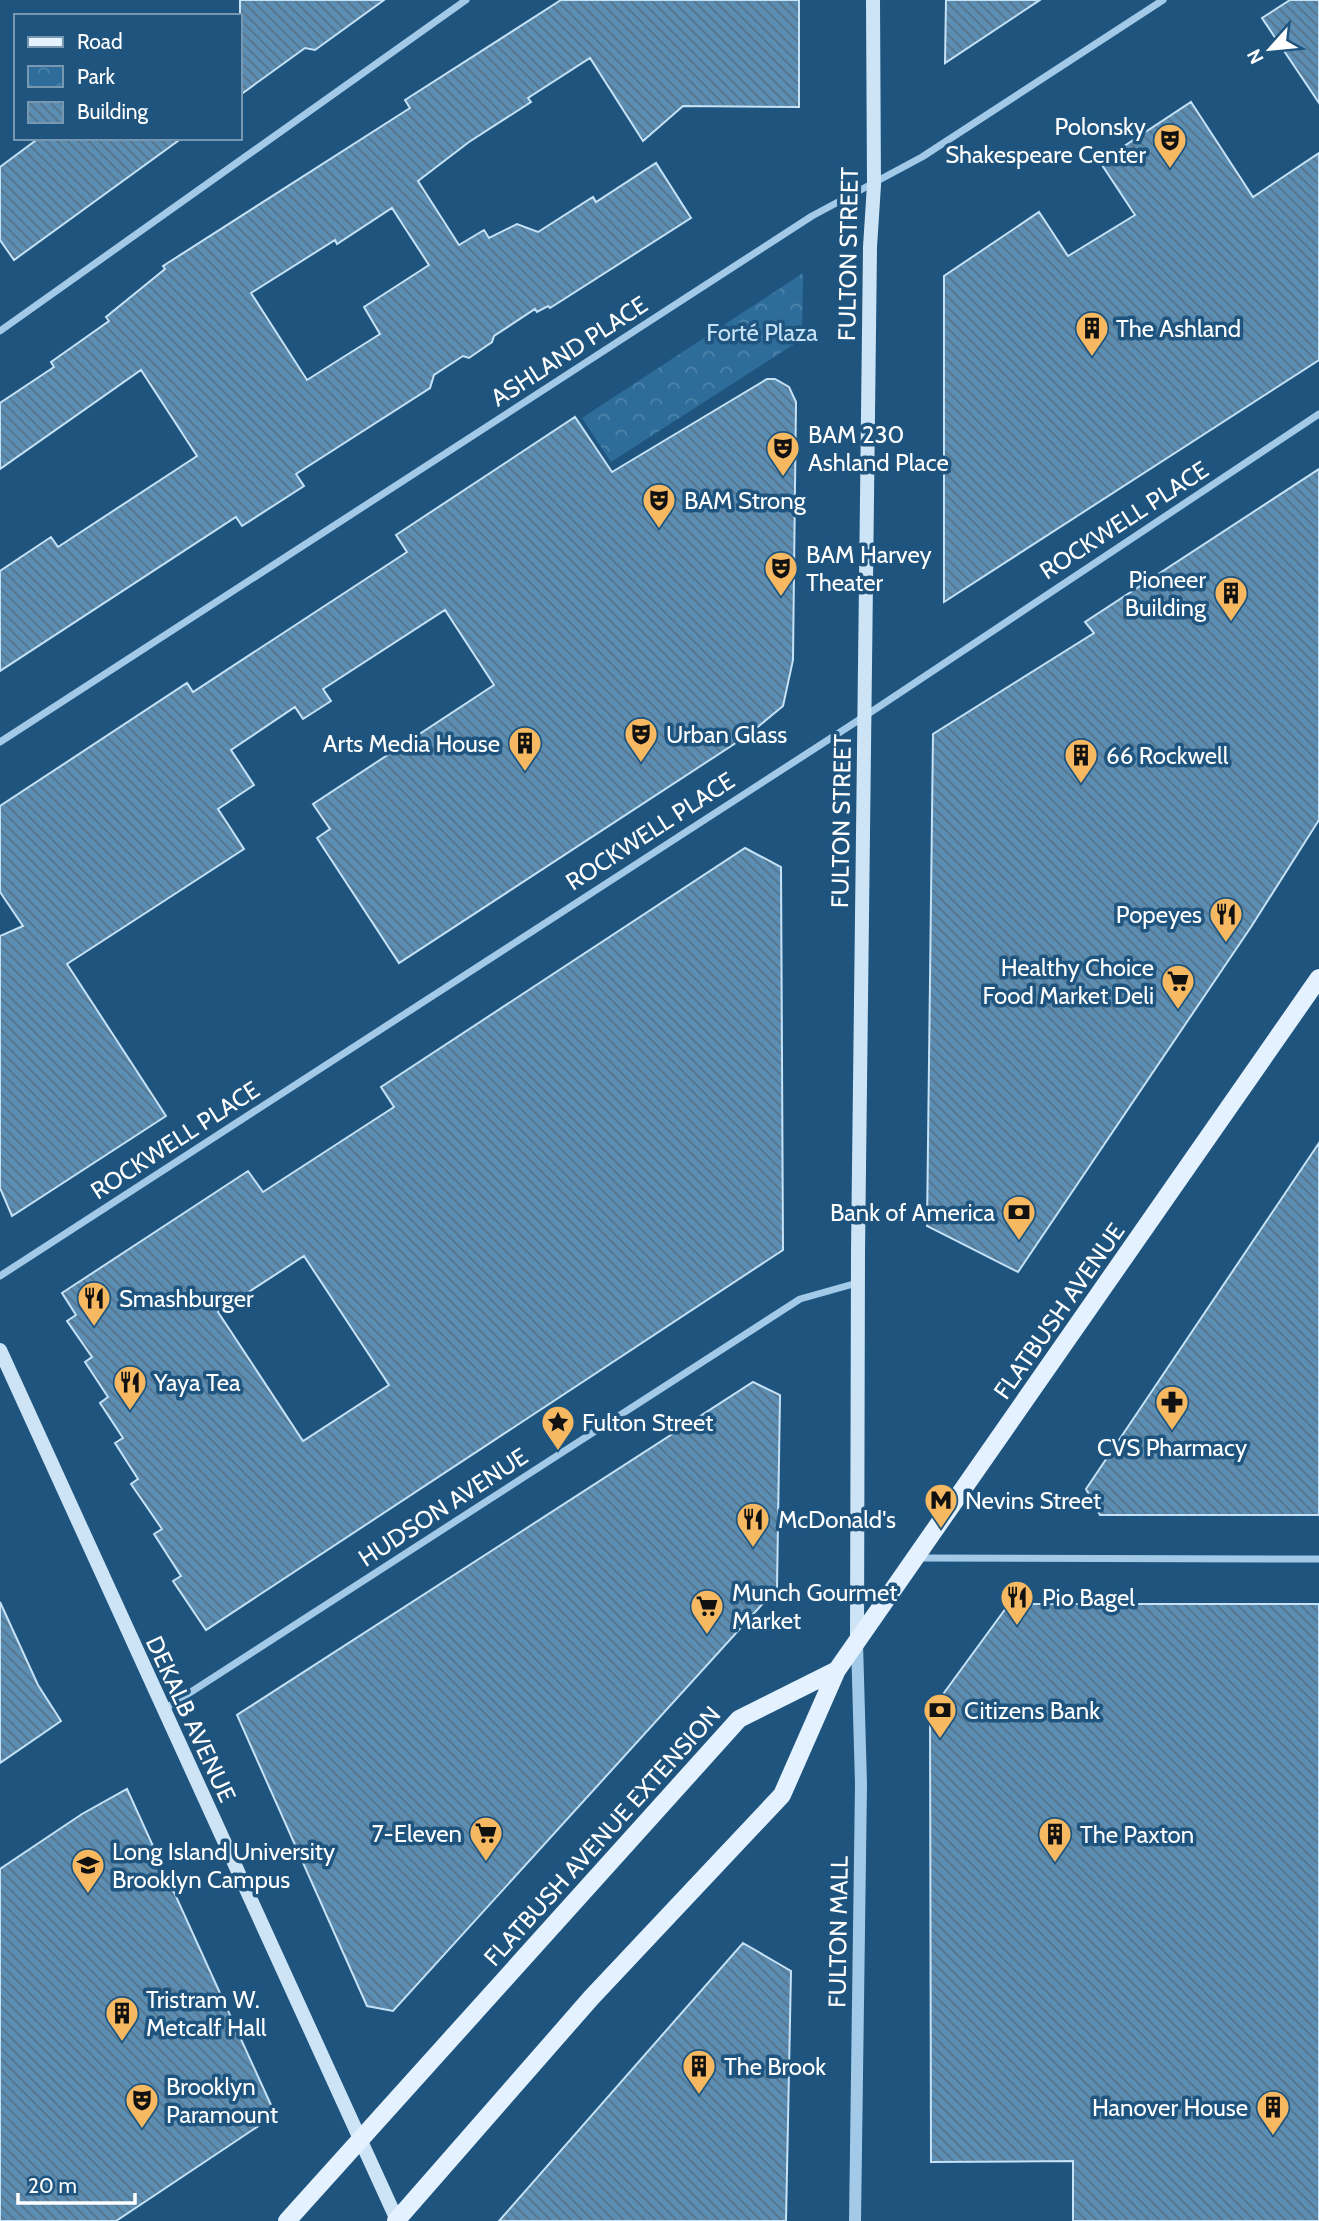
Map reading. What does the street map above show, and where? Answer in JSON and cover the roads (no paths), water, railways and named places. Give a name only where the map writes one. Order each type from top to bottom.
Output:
[{"type":"main road","name":"FULTON STREET","points":[[857,1643],[858,1283],[874,185],[873,0]]},
{"type":"main road","name":"FLATBUSH AVENUE","points":[[837,1670],[918,1558],[1319,978]]},
{"type":"main road","name":"DEKALB AVENUE","points":[[0,1350],[397,2221]]},
{"type":"main road","name":"FLATBUSH AVENUE EXTENSION","points":[[287,2221],[739,1719],[837,1670]]},
{"type":"main road","points":[[397,2221],[591,1998],[782,1795],[837,1670]]},
{"type":"street","points":[[0,331],[466,0]]},
{"type":"street","name":"ASHLAND PLACE","points":[[0,742],[812,216],[874,185],[1163,0]]},
{"type":"street","name":"ROCKWELL PLACE","points":[[0,1276],[865,716],[1319,414]]},
{"type":"street","name":"HUDSON AVENUE","points":[[162,1710],[800,1299],[858,1283]]},
{"type":"street","points":[[918,1558],[1319,1559]]},
{"type":"street","name":"FULTON MALL","points":[[855,2221],[861,1784],[857,1643]]},
{"type":"place","name":"Polonsky Shakespeare Center","points":[[1170,170]]},
{"type":"place","name":"The Ashland","points":[[1092,358]]},
{"type":"place","name":"BAM 230 Ashland Place","points":[[783,478]]},
{"type":"place","name":"BAM Strong","points":[[659,530]]},
{"type":"place","name":"BAM Harvey Theater","points":[[781,598]]},
{"type":"place","name":"Pioneer Building","points":[[1231,623]]},
{"type":"place","name":"Urban Glass","points":[[641,764]]},
{"type":"place","name":"Arts Media House","points":[[525,773]]},
{"type":"place","name":"66 Rockwell","points":[[1081,785]]},
{"type":"place","name":"Popeyes","points":[[1226,944]]},
{"type":"place","name":"Healthy Choice Food Market Deli","points":[[1178,1011]]},
{"type":"place","name":"Bank of America","points":[[1019,1242]]},
{"type":"place","name":"Smashburger","points":[[94,1328]]},
{"type":"place","name":"Yaya Tea","points":[[130,1412]]},
{"type":"place","name":"CVS Pharmacy","points":[[1172,1432]]},
{"type":"place","name":"Fulton Street","points":[[558,1452]]},
{"type":"place","name":"Nevins Street","points":[[941,1530]]},
{"type":"place","name":"McDonald's","points":[[753,1549]]},
{"type":"place","name":"Pio Bagel","points":[[1017,1627]]},
{"type":"place","name":"Munch Gourmet Market","points":[[707,1636]]},
{"type":"place","name":"Citizens Bank","points":[[940,1740]]},
{"type":"place","name":"7-Eleven","points":[[486,1863]]},
{"type":"place","name":"The Paxton","points":[[1055,1864]]},
{"type":"place","name":"Long Island University Brooklyn Campus","points":[[88,1895]]},
{"type":"place","name":"Tristram W. Metcalf Hall","points":[[122,2043]]},
{"type":"place","name":"The Brook","points":[[699,2096]]},
{"type":"place","name":"Brooklyn Paramount","points":[[142,2130]]},
{"type":"place","name":"Hanover House","points":[[1273,2137]]},
{"type":"park label","name":"Forté Plaza","points":[[762,332]]}]
